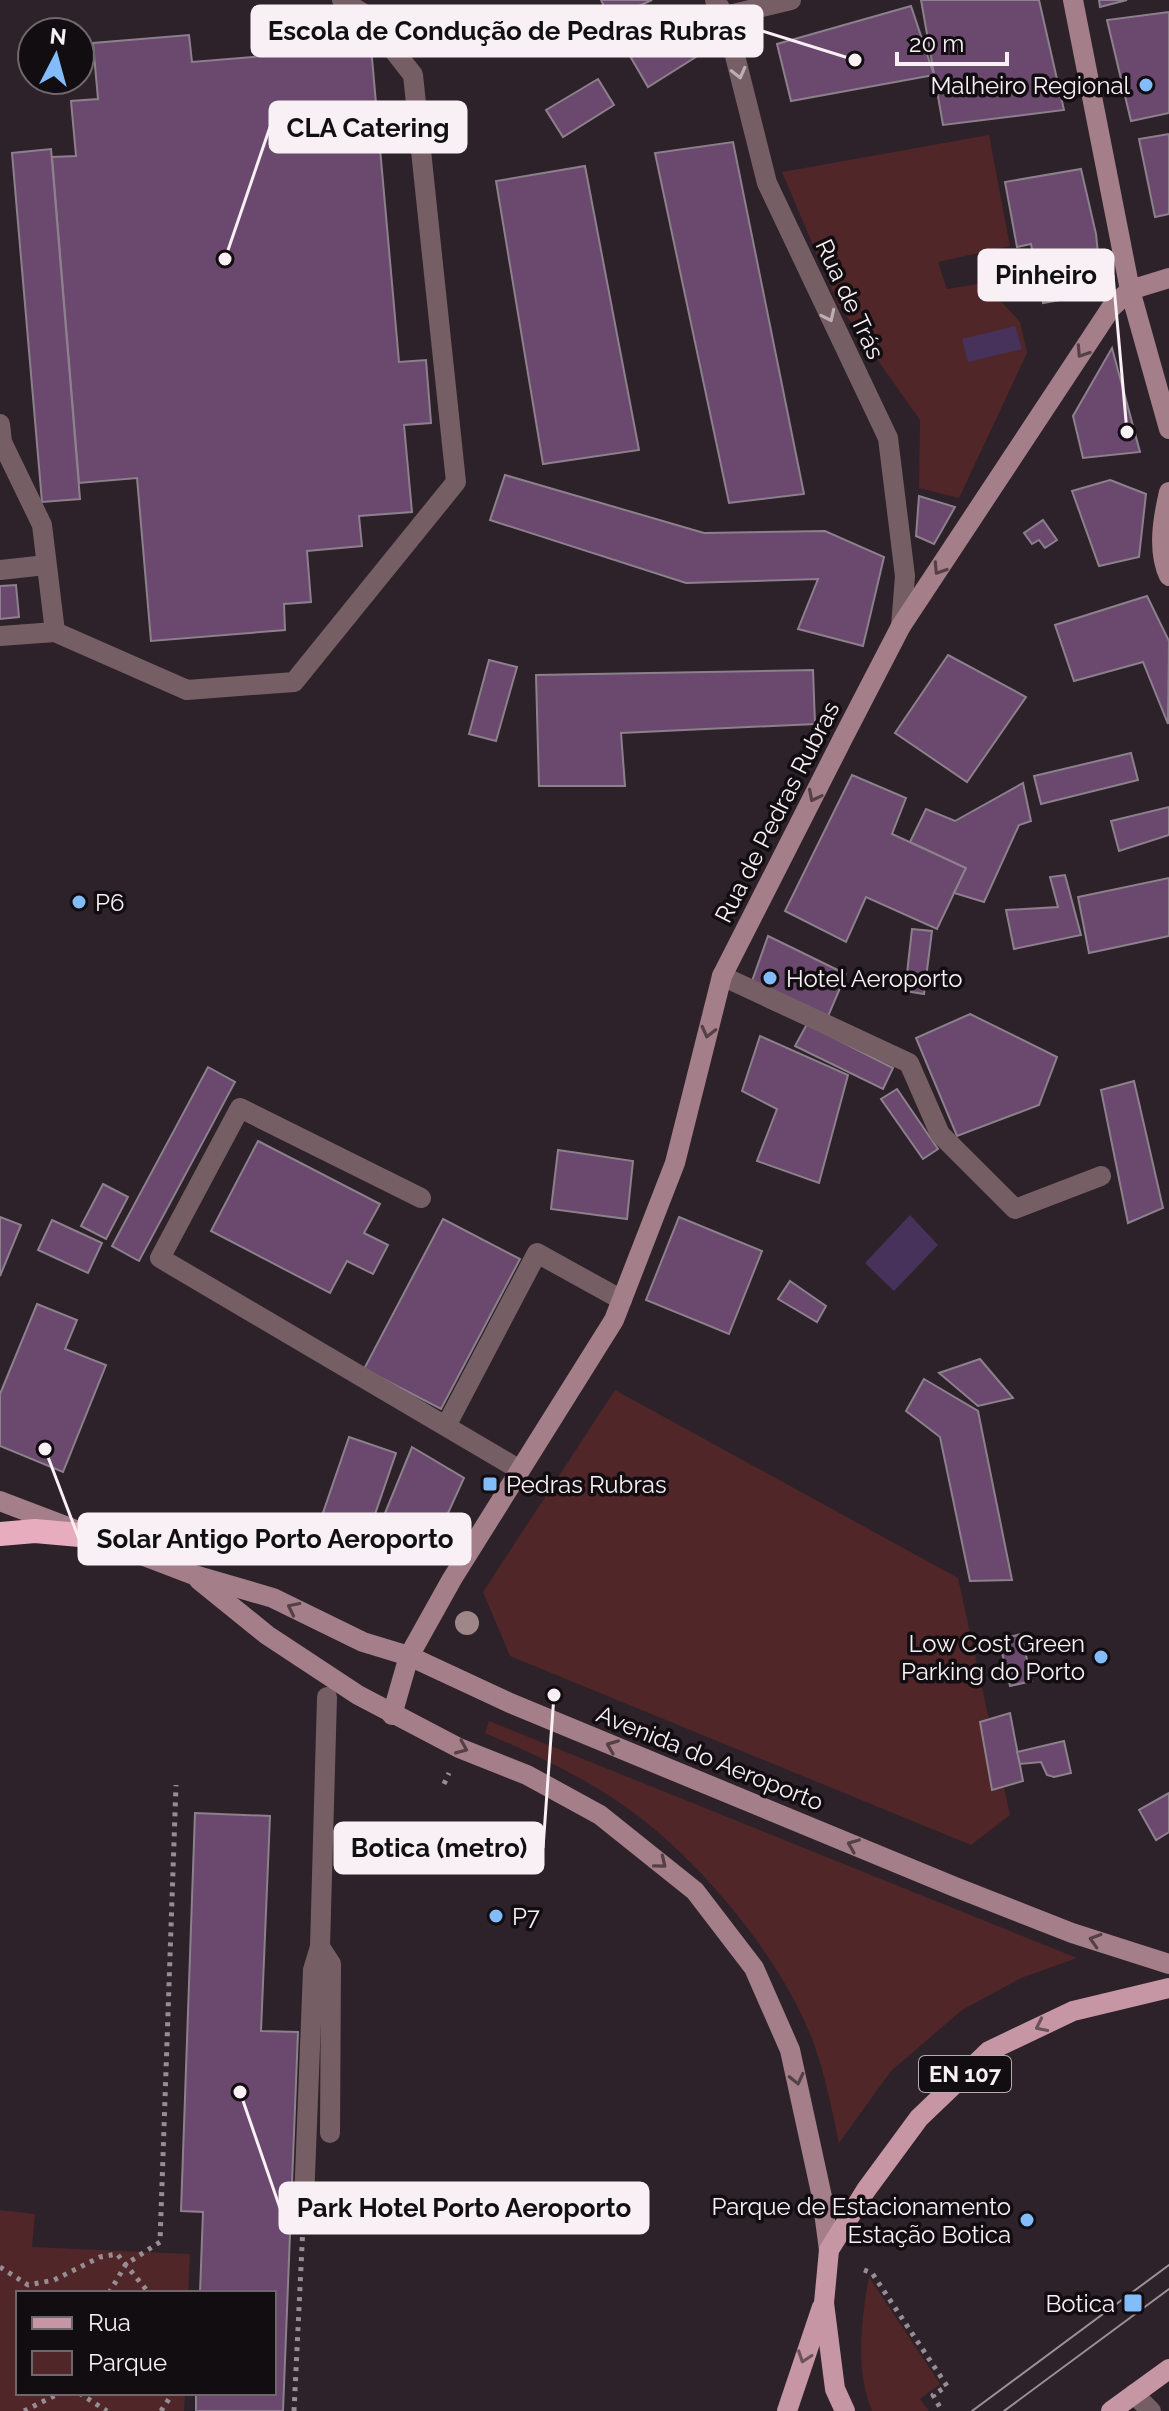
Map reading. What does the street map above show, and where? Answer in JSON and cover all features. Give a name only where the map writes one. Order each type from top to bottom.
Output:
[{"type":"highway","points":[[0,1534],[35,1531],[91,1536]]},
{"type":"main road","points":[[1073,0],[1130,290],[1169,429]]},
{"type":"main road","points":[[1130,290],[1169,278]]},
{"type":"main road","name":"Rua de Pedras Rubras","points":[[392,1715],[409,1656],[452,1579],[614,1320],[675,1163],[722,976],[901,626],[1111,308],[1130,290]]},
{"type":"main road","points":[[1169,492],[1163,521],[1165,567],[1169,576]]},
{"type":"main road","name":"Avenida do Aeroporto","points":[[0,1501],[191,1574],[273,1598],[363,1642],[409,1656],[510,1703],[955,1887],[1072,1933],[1169,1964]]},
{"type":"main road","name":"Avenida do Aeroporto","points":[[191,1574],[267,1635],[392,1715],[527,1775],[600,1815],[695,1891],[754,1968],[790,2050],[820,2185],[829,2250]]},
{"type":"main road","name":"EN 107","points":[[829,2250],[866,2190],[919,2118],[989,2051],[1073,2011],[1169,1988]]},
{"type":"main road","points":[[829,2250],[824,2303],[835,2389],[845,2411]]},
{"type":"main road","points":[[787,2411],[824,2303]]},
{"type":"main road","points":[[1111,2411],[1169,2369]]},
{"type":"street","points":[[0,636],[55,632],[187,690],[294,682],[456,482],[413,75],[367,16],[342,0]]},
{"type":"street","points":[[720,8],[791,0]]},
{"type":"street","name":"Rua de Trás","points":[[720,8],[767,183],[888,438],[905,576],[901,626]]},
{"type":"street","points":[[0,424],[2,442],[42,525],[55,632]]},
{"type":"street","points":[[0,570],[46,565]]},
{"type":"street","points":[[722,976],[909,1063],[940,1134],[1015,1209],[1101,1176]]},
{"type":"street","points":[[421,1198],[240,1108],[160,1258],[520,1470]]},
{"type":"street","points":[[446,1426],[537,1253],[622,1300]]},
{"type":"street","points":[[304,2201],[313,1970],[320,1947],[327,1697]]},
{"type":"street","points":[[320,1947],[331,1964],[330,2133]]},
{"type":"street","points":[[1134,2394],[1151,2411]]},
{"type":"path","points":[[110,2291],[126,2264],[160,2242],[176,1785]]},
{"type":"path","points":[[294,2411],[304,2201]]},
{"type":"path","points":[[0,2267],[28,2285],[54,2280],[100,2257],[117,2254],[147,2291]]},
{"type":"path","points":[[864,2270],[872,2273],[947,2386],[933,2395],[942,2411]]},
{"type":"path","points":[[24,2411],[56,2395]]},
{"type":"path","points":[[82,2395],[107,2411]]},
{"type":"green space","points":[[989,135],[1010,246],[938,262],[947,289],[984,283],[1020,322],[1027,353],[959,498],[919,488],[920,420],[838,304],[782,172]]},
{"type":"green space","points":[[615,1390],[958,1578],[1010,1815],[971,1845],[510,1656],[483,1592]]},
{"type":"green space","points":[[489,1721],[1077,1958],[1021,1978],[962,2010],[891,2071],[839,2143],[821,2065],[804,2020],[770,1960],[725,1900],[647,1823],[588,1783],[485,1733]]},
{"type":"green space","points":[[0,2210],[35,2214],[32,2247],[190,2254],[188,2291],[16,2291],[16,2395],[185,2395],[184,2411],[0,2411]]},
{"type":"green space","points":[[869,2277],[940,2384],[920,2399],[929,2411],[872,2411],[861,2362]]},
{"type":"shaded area","points":[[1015,326],[1022,349],[968,362],[962,339]]},
{"type":"shaded area","points":[[910,1215],[938,1245],[894,1291],[865,1263]]},
{"type":"building","points":[[601,0],[652,0],[610,19]]},
{"type":"building","points":[[921,0],[1039,0],[1064,110],[943,125]]},
{"type":"building","points":[[1099,0],[1127,0],[1100,7]]},
{"type":"building","points":[[911,6],[934,75],[791,101],[777,44]]},
{"type":"building","name":"Malheiro Regional","points":[[1169,12],[1169,113],[1131,121],[1107,20]]},
{"type":"building","points":[[697,15],[715,45],[648,87],[630,56]]},
{"type":"building","points":[[189,35],[192,62],[371,47],[399,362],[426,360],[431,423],[404,425],[412,512],[359,516],[362,546],[307,551],[311,602],[284,604],[285,630],[151,641],[137,478],[79,483],[52,157],[76,156],[71,101],[98,99],[96,43]]},
{"type":"building","points":[[598,79],[614,105],[563,137],[546,110]]},
{"type":"building","points":[[1169,134],[1169,214],[1155,217],[1139,139]]},
{"type":"building","points":[[733,142],[804,494],[729,503],[655,153]]},
{"type":"building","points":[[51,149],[80,499],[42,502],[12,153]]},
{"type":"building","points":[[585,166],[639,450],[543,464],[496,181]]},
{"type":"building","points":[[1081,169],[1096,234],[1100,272],[1094,294],[1043,303],[1031,244],[1017,247],[1005,182]]},
{"type":"building","points":[[1112,348],[1140,452],[1083,458],[1073,416]]},
{"type":"building","points":[[505,475],[704,533],[825,531],[884,557],[863,646],[798,629],[818,579],[686,583],[490,520]]},
{"type":"building","points":[[1110,480],[1146,494],[1139,557],[1099,566],[1072,491]]},
{"type":"building","points":[[919,496],[955,507],[934,544],[916,536]]},
{"type":"building","points":[[1043,520],[1057,540],[1045,548],[1039,540],[1032,544],[1024,533]]},
{"type":"building","points":[[16,585],[19,617],[0,619],[0,586]]},
{"type":"building","points":[[1147,596],[1169,641],[1168,724],[1143,662],[1074,681],[1055,625]]},
{"type":"building","points":[[948,655],[1026,697],[967,782],[895,733]]},
{"type":"building","points":[[489,660],[517,667],[496,741],[469,734]]},
{"type":"building","points":[[813,670],[815,724],[621,733],[625,786],[539,786],[536,675]]},
{"type":"building","points":[[1131,753],[1138,780],[1041,804],[1034,776]]},
{"type":"building","points":[[852,775],[906,798],[892,834],[966,868],[937,929],[866,897],[846,942],[785,911]]},
{"type":"building","points":[[1023,783],[1031,821],[1019,825],[984,902],[954,893],[966,868],[910,842],[926,809],[955,821]]},
{"type":"building","points":[[1169,807],[1169,835],[1119,851],[1111,821]]},
{"type":"building","points":[[1065,875],[1081,935],[1014,949],[1006,910],[1058,907],[1050,877]]},
{"type":"building","points":[[1169,878],[1169,936],[1089,953],[1078,897]]},
{"type":"building","points":[[912,929],[932,931],[924,994],[905,991]]},
{"type":"building","points":[[768,936],[846,974],[826,1021],[751,984]]},
{"type":"building","points":[[970,1014],[1057,1057],[1039,1105],[957,1136],[916,1038]]},
{"type":"building","points":[[807,1024],[893,1068],[883,1089],[795,1046]]},
{"type":"building","points":[[760,1036],[848,1075],[819,1183],[757,1161],[777,1109],[742,1091]]},
{"type":"building","points":[[208,1067],[235,1082],[139,1261],[112,1246]]},
{"type":"building","points":[[1134,1081],[1163,1208],[1128,1223],[1101,1090]]},
{"type":"building","points":[[897,1089],[938,1149],[923,1159],[881,1099]]},
{"type":"building","points":[[258,1141],[380,1204],[364,1233],[388,1245],[373,1274],[347,1261],[330,1293],[211,1231]]},
{"type":"building","points":[[558,1150],[633,1161],[627,1219],[551,1209]]},
{"type":"building","points":[[103,1184],[128,1197],[106,1239],[81,1226]]},
{"type":"building","points":[[0,1217],[21,1225],[0,1276]]},
{"type":"building","points":[[679,1217],[762,1251],[729,1334],[646,1300]]},
{"type":"building","points":[[443,1219],[520,1259],[441,1409],[364,1369]]},
{"type":"building","points":[[52,1220],[102,1243],[88,1273],[38,1250]]},
{"type":"building","points":[[790,1281],[826,1306],[817,1322],[778,1299]]},
{"type":"building","points":[[37,1304],[77,1320],[65,1349],[106,1365],[63,1472],[0,1446],[0,1394]]},
{"type":"building","points":[[980,1359],[1013,1398],[978,1406],[939,1373]]},
{"type":"building","points":[[924,1379],[978,1411],[1012,1580],[970,1581],[940,1437],[906,1411]]},
{"type":"building","points":[[349,1437],[396,1453],[361,1555],[314,1539]]},
{"type":"building","points":[[412,1447],[464,1478],[444,1522],[411,1532],[383,1518]]},
{"type":"building","points":[[1021,1634],[1032,1681],[1010,1686],[999,1640]]},
{"type":"building","points":[[1010,1713],[1023,1781],[992,1790],[980,1722]]},
{"type":"building","points":[[1064,1741],[1071,1773],[1054,1777],[1047,1775],[1041,1762],[1020,1764],[1017,1752]]},
{"type":"building","points":[[1169,1793],[1169,1832],[1156,1840],[1139,1810]]},
{"type":"building","points":[[195,1813],[270,1816],[261,2031],[298,2032],[283,2411],[196,2411],[196,2395],[276,2395],[276,2291],[200,2291],[203,2212],[181,2211]]},
{"type":"tram line","points":[[972,2411],[1169,2265]]},
{"type":"tram line","points":[[1004,2411],[1169,2289]]},
{"type":"place","name":"Escola de Condução de Pedras Rubras","points":[[855,60]]},
{"type":"place","name":"Malheiro Regional","points":[[1146,85]]},
{"type":"place","name":"CLA Catering","points":[[225,259]]},
{"type":"place","name":"Pinheiro","points":[[1127,432]]},
{"type":"place","name":"P6","points":[[79,902]]},
{"type":"place","name":"Hotel Aeroporto","points":[[770,978]]},
{"type":"place","name":"Solar Antigo Porto Aeroporto","points":[[45,1449]]},
{"type":"place","name":"Pedras Rubras","points":[[490,1484]]},
{"type":"place","name":"Low Cost Green Parking do Porto","points":[[1101,1657]]},
{"type":"place","name":"Botica (metro)","points":[[554,1695]]},
{"type":"place","name":"P7","points":[[496,1916]]},
{"type":"place","name":"Park Hotel Porto Aeroporto","points":[[240,2092]]},
{"type":"place","name":"Parque de Estacionamento Estação Botica","points":[[1027,2220]]},
{"type":"place","name":"Botica","points":[[1133,2303]]}]
